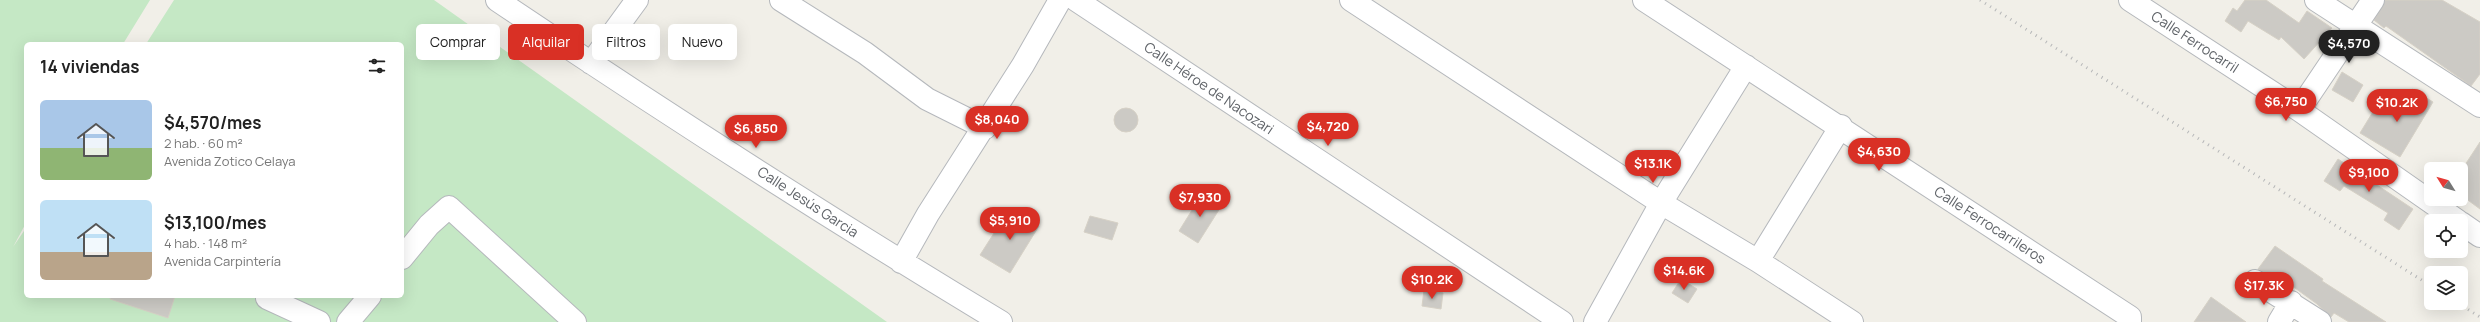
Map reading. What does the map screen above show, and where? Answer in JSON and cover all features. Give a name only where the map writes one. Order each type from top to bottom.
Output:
[{"type":"street","name":"Calle Jesús Garcia","points":[[497,0],[591,64],[901,262],[1001,322]]},
{"type":"street","points":[[591,64],[637,0]]},
{"type":"street","points":[[781,0],[865,53],[927,99],[985,128]]},
{"type":"street","points":[[901,262],[928,214],[985,128],[1060,0]]},
{"type":"street","name":"Calle Héroe de Nacozari","points":[[1076,0],[1562,322]]},
{"type":"street","points":[[1351,0],[1661,203],[1758,261],[1852,322]]},
{"type":"street","name":"Calle Ferrocarrileros","points":[[1644,0],[1841,126],[2130,317],[2130,322]]},
{"type":"street","name":"Calle Ferrocarril","points":[[2130,0],[2299,110],[2448,214]]},
{"type":"street","points":[[2316,0],[2480,106]]},
{"type":"street","points":[[2299,110],[2373,0]]},
{"type":"street","points":[[1596,322],[1661,203],[1746,66]]},
{"type":"street","points":[[1758,261],[1841,126]]},
{"type":"street","points":[[404,256],[429,225],[449,207],[575,322]]},
{"type":"street","points":[[2468,228],[2480,236]]},
{"type":"street","points":[[2255,281],[2291,302],[2320,322]]},
{"type":"street","points":[[267,298],[319,322]]},
{"type":"street","points":[[348,322],[368,298]]},
{"type":"street","points":[[2279,322],[2291,302]]},
{"type":"green space","points":[[0,0],[150,0],[124,42],[24,42],[24,227],[13,247],[24,231],[24,298],[404,298],[404,42],[147,42],[174,0],[434,0],[468,24],[416,24],[416,60],[500,60],[500,47],[508,53],[508,60],[518,60],[887,322],[0,322]]},
{"type":"building","points":[[2245,0],[2266,0],[2299,23],[2307,11],[2332,28],[2304,59],[2281,37],[2279,40],[2248,21],[2241,32],[2225,21],[2233,8],[2237,11]]},
{"type":"building","points":[[2385,0],[2442,0],[2480,22],[2480,74],[2471,86],[2386,26],[2384,28],[2374,20]]},
{"type":"building","points":[[2342,72],[2363,85],[2353,102],[2332,90]]},
{"type":"building","points":[[2412,89],[2433,102],[2400,157],[2360,133],[2379,102],[2397,112]]},
{"type":"building","points":[[1126,108],[1135,111],[1138,120],[1135,129],[1126,132],[1117,129],[1114,120],[1117,111]]},
{"type":"building","points":[[2480,142],[2480,209],[2468,200],[2467,162]]},
{"type":"building","points":[[2338,159],[2413,209],[2399,230],[2384,220],[2388,213],[2344,186],[2340,191],[2324,181]]},
{"type":"building","points":[[1202,194],[1222,205],[1198,243],[1179,231]]},
{"type":"building","points":[[1010,208],[1039,226],[1010,273],[980,255]]},
{"type":"building","points":[[1090,216],[1118,223],[1112,240],[1084,232]]},
{"type":"building","points":[[2275,246],[2323,279],[2322,281],[2386,322],[2349,322],[2334,313],[2331,317],[2317,304],[2277,275],[2275,279],[2258,269]]},
{"type":"building","points":[[1681,279],[1697,289],[1688,303],[1672,293]]},
{"type":"building","points":[[1424,290],[1443,293],[1441,309],[1422,306]]},
{"type":"building","points":[[2211,297],[2246,322],[2194,322]]},
{"type":"building","points":[[110,298],[174,298],[168,318]]},
{"type":"railway","points":[[1980,0],[2424,282]]},
{"type":"railway","points":[[2468,309],[2480,317]]}]
